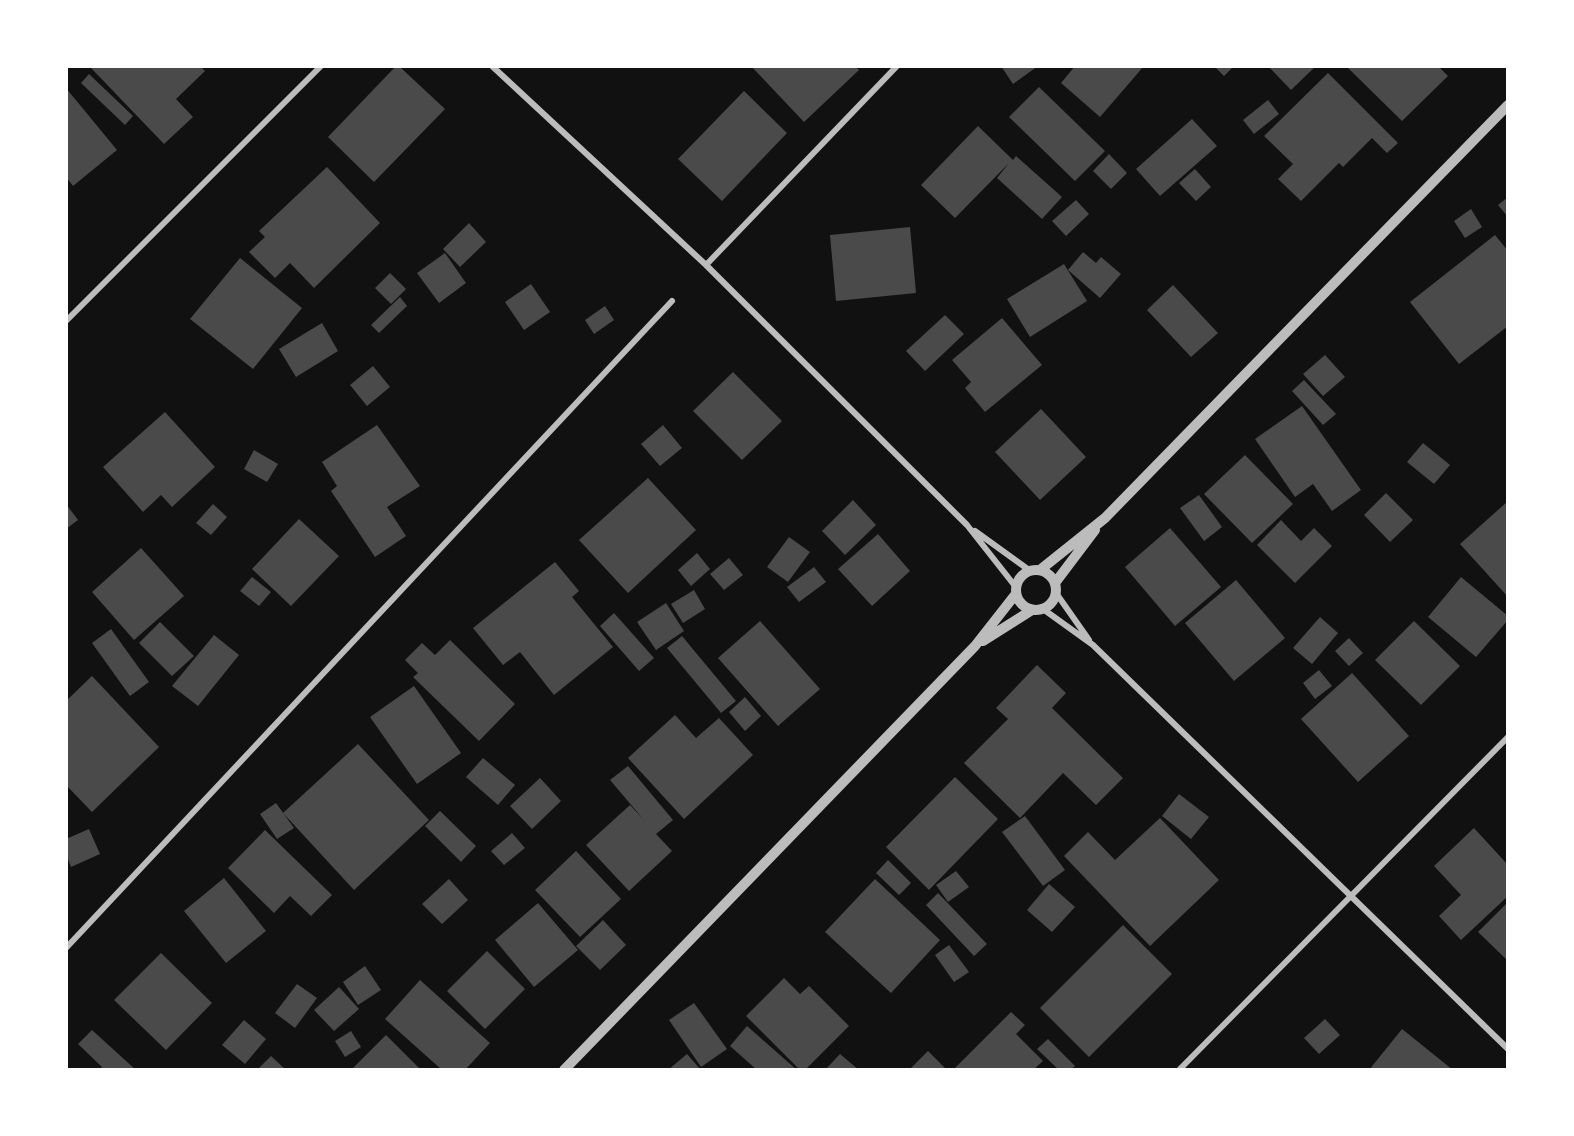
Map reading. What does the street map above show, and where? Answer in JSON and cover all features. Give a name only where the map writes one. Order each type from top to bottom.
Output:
[{"type":"street","points":[[66,321],[321,66]]},
{"type":"street","points":[[492,66],[706,265],[967,525],[1015,590],[1022,605],[1037,610],[1093,645],[1508,1049]]},
{"type":"street","points":[[706,265],[897,66]]},
{"type":"street","points":[[975,646],[1052,603],[1056,588],[1105,518],[1508,105]]},
{"type":"street","points":[[66,948],[672,301]]},
{"type":"street","points":[[564,1070],[975,646],[1015,590],[1020,576],[1034,570],[1105,518]]},
{"type":"street","points":[[967,525],[1034,570],[1049,574],[1093,645]]},
{"type":"street","points":[[1179,1070],[1508,737]]},
{"type":"building","points":[[94,66],[200,66],[205,71],[176,99],[193,117],[164,144],[91,68]]},
{"type":"building","points":[[396,66],[399,66],[445,109],[374,182],[328,137]]},
{"type":"building","points":[[751,66],[855,66],[859,70],[804,122]]},
{"type":"building","points":[[1001,66],[1038,66],[1013,84]]},
{"type":"building","points":[[1075,66],[1144,66],[1100,117],[1061,83]]},
{"type":"building","points":[[1214,66],[1234,66],[1224,76]]},
{"type":"building","points":[[1268,66],[1316,66],[1291,90]]},
{"type":"building","points":[[1346,66],[1438,66],[1448,76],[1402,121]]},
{"type":"building","points":[[1328,73],[1398,143],[1387,153],[1372,138],[1343,167],[1339,163],[1301,201],[1278,179],[1293,164],[1264,136]]},
{"type":"building","points":[[89,74],[133,116],[125,125],[81,83]]},
{"type":"building","points":[[1039,87],[1105,151],[1075,181],[1009,117]]},
{"type":"building","points":[[66,88],[117,150],[73,186],[66,177]]},
{"type":"building","points":[[744,91],[787,133],[722,201],[678,159]]},
{"type":"building","points":[[1268,100],[1279,114],[1254,134],[1243,120]]},
{"type":"building","points":[[1192,119],[1217,146],[1160,196],[1136,169]]},
{"type":"building","points":[[978,126],[1013,160],[1016,156],[1062,197],[1042,219],[997,178],[1009,163],[955,218],[921,185]]},
{"type":"building","points":[[1109,154],[1127,173],[1111,189],[1093,171]]},
{"type":"building","points":[[327,167],[380,223],[314,288],[290,263],[275,278],[249,252],[265,237],[259,231]]},
{"type":"building","points":[[1195,169],[1211,187],[1196,201],[1179,183]]},
{"type":"building","points":[[1508,197],[1508,217],[1498,205]]},
{"type":"building","points":[[1076,200],[1089,214],[1066,236],[1052,221]]},
{"type":"building","points":[[1471,209],[1482,227],[1465,238],[1454,221]]},
{"type":"building","points":[[469,223],[486,242],[460,267],[443,249]]},
{"type":"building","points":[[910,227],[916,293],[836,301],[830,235]]},
{"type":"building","points":[[1495,235],[1508,251],[1508,326],[1459,364],[1410,302]]},
{"type":"building","points":[[1083,252],[1096,263],[1101,257],[1121,274],[1100,298],[1068,270]]},
{"type":"building","points":[[445,253],[466,283],[439,303],[417,273]]},
{"type":"building","points":[[240,258],[302,308],[253,369],[190,319]]},
{"type":"building","points":[[1064,264],[1087,301],[1030,337],[1007,299]]},
{"type":"building","points":[[390,273],[406,289],[391,304],[375,288]]},
{"type":"building","points":[[531,284],[550,312],[524,330],[505,302]]},
{"type":"building","points":[[1173,285],[1218,333],[1191,357],[1147,310]]},
{"type":"building","points":[[400,297],[407,306],[379,333],[371,325]]},
{"type":"building","points":[[605,306],[614,320],[594,334],[585,320]]},
{"type":"building","points":[[945,315],[964,334],[925,371],[906,351]]},
{"type":"building","points":[[1002,318],[1042,365],[985,412],[965,388],[971,382],[952,360]]},
{"type":"building","points":[[322,323],[338,351],[296,377],[279,349]]},
{"type":"building","points":[[1325,355],[1345,377],[1323,396],[1303,374]]},
{"type":"building","points":[[373,366],[390,387],[367,406],[350,385]]},
{"type":"building","points":[[733,372],[782,421],[742,460],[693,411]]},
{"type":"building","points":[[1304,380],[1336,414],[1323,425],[1292,391]]},
{"type":"building","points":[[1302,406],[1361,490],[1332,511],[1313,484],[1295,497],[1255,439]]},
{"type":"building","points":[[1041,409],[1086,457],[1040,500],[995,452]]},
{"type":"building","points":[[165,412],[215,467],[172,507],[161,495],[143,512],[103,467]]},
{"type":"building","points":[[377,425],[420,486],[387,507],[406,536],[375,557],[331,491],[337,486],[322,462]]},
{"type":"building","points":[[663,425],[682,448],[660,466],[641,444]]},
{"type":"building","points":[[1423,443],[1450,465],[1434,484],[1407,462]]},
{"type":"building","points":[[254,450],[278,464],[267,482],[244,469]]},
{"type":"building","points":[[1245,455],[1293,504],[1252,543],[1204,494]]},
{"type":"building","points":[[648,478],[696,530],[628,593],[579,540]]},
{"type":"building","points":[[1386,493],[1413,520],[1390,542],[1364,515]]},
{"type":"building","points":[[1199,495],[1222,527],[1204,541],[1180,508]]},
{"type":"building","points":[[853,500],[876,525],[845,555],[822,531]]},
{"type":"building","points":[[1508,501],[1508,597],[1460,544]]},
{"type":"building","points":[[66,504],[78,520],[66,529]]},
{"type":"building","points":[[213,504],[227,517],[211,535],[196,523]]},
{"type":"building","points":[[299,519],[339,556],[291,606],[252,569]]},
{"type":"building","points":[[1281,520],[1301,541],[1314,528],[1332,546],[1295,583],[1257,545]]},
{"type":"building","points":[[1170,528],[1221,587],[1175,626],[1125,567]]},
{"type":"building","points":[[878,534],[910,571],[872,606],[838,569]]},
{"type":"building","points":[[789,537],[810,552],[788,582],[767,567]]},
{"type":"building","points":[[141,548],[184,596],[134,640],[92,592]]},
{"type":"building","points":[[697,553],[710,569],[691,586],[678,570]]},
{"type":"building","points":[[729,558],[743,575],[724,590],[710,574]]},
{"type":"building","points":[[555,562],[579,591],[572,597],[613,647],[554,695],[520,652],[503,665],[473,628]]},
{"type":"building","points":[[814,567],[826,582],[799,602],[787,587]]},
{"type":"building","points":[[252,577],[271,592],[259,606],[240,591]]},
{"type":"building","points":[[1461,577],[1508,616],[1508,620],[1476,657],[1428,617]]},
{"type":"building","points":[[1236,580],[1285,638],[1234,681],[1185,623]]},
{"type":"building","points":[[694,590],[705,609],[683,623],[671,604]]},
{"type":"building","points":[[666,603],[684,631],[656,650],[637,622]]},
{"type":"building","points":[[614,613],[654,658],[639,671],[600,626]]},
{"type":"building","points":[[1320,617],[1338,633],[1312,664],[1293,648]]},
{"type":"building","points":[[760,621],[820,689],[778,726],[718,658]]},
{"type":"building","points":[[1414,621],[1460,666],[1421,705],[1375,660]]},
{"type":"building","points":[[160,622],[194,656],[172,676],[139,643]]},
{"type":"building","points":[[111,629],[149,682],[130,696],[92,643]]},
{"type":"building","points":[[214,635],[239,655],[198,706],[172,686]]},
{"type":"building","points":[[682,636],[736,701],[721,713],[667,648]]},
{"type":"building","points":[[1349,638],[1363,653],[1349,666],[1335,651]]},
{"type":"building","points":[[450,640],[515,704],[479,741],[413,677],[418,673],[405,660],[422,643],[435,655]]},
{"type":"building","points":[[1037,665],[1066,693],[1052,708],[1123,778],[1096,805],[1063,773],[1020,818],[964,763],[1008,719],[996,708]]},
{"type":"building","points":[[1319,670],[1332,686],[1315,699],[1303,683]]},
{"type":"building","points":[[1352,673],[1409,736],[1358,782],[1301,719]]},
{"type":"building","points":[[92,676],[159,747],[92,812],[66,785],[66,701]]},
{"type":"building","points":[[414,686],[461,753],[417,784],[370,717]]},
{"type":"building","points":[[745,697],[761,716],[745,731],[729,712]]},
{"type":"building","points":[[675,715],[696,738],[719,718],[753,755],[684,819],[628,758]]},
{"type":"building","points":[[358,744],[429,820],[354,890],[283,813]]},
{"type":"building","points":[[483,758],[515,785],[498,805],[466,777]]},
{"type":"building","points":[[628,766],[673,820],[656,834],[672,851],[629,891],[586,845],[630,805],[644,820],[610,780]]},
{"type":"building","points":[[955,777],[998,819],[929,890],[886,847]]},
{"type":"building","points":[[540,778],[561,801],[532,829],[510,806]]},
{"type":"building","points":[[1179,794],[1209,817],[1191,839],[1162,816]]},
{"type":"building","points":[[276,803],[294,828],[277,839],[260,814]]},
{"type":"building","points":[[440,811],[476,846],[461,862],[425,826]]},
{"type":"building","points":[[1025,816],[1065,870],[1043,886],[1002,832]]},
{"type":"building","points":[[1160,818],[1219,880],[1150,946],[1064,856],[1088,832],[1115,860]]},
{"type":"building","points":[[1474,828],[1508,865],[1508,896],[1461,940],[1439,916],[1461,895],[1434,866]]},
{"type":"building","points":[[89,829],[100,854],[71,867],[66,854],[66,839]]},
{"type":"building","points":[[265,830],[332,895],[311,916],[290,896],[274,913],[228,868]]},
{"type":"building","points":[[512,833],[525,848],[504,865],[491,851]]},
{"type":"building","points":[[576,851],[621,899],[580,937],[535,890]]},
{"type":"building","points":[[888,860],[911,883],[899,895],[876,873]]},
{"type":"building","points":[[956,871],[969,887],[948,902],[936,885]]},
{"type":"building","points":[[224,878],[266,931],[226,963],[184,911]]},
{"type":"building","points":[[449,879],[468,900],[442,924],[422,904]]},
{"type":"building","points":[[875,879],[940,940],[891,993],[825,932]]},
{"type":"building","points":[[1049,884],[1075,907],[1052,932],[1027,910]]},
{"type":"building","points":[[938,893],[987,944],[974,956],[926,905]]},
{"type":"building","points":[[1508,902],[1508,961],[1478,932]]},
{"type":"building","points":[[538,903],[578,950],[534,987],[495,940]]},
{"type":"building","points":[[603,920],[626,945],[600,970],[576,946]]},
{"type":"building","points":[[1123,925],[1172,974],[1089,1057],[1040,1008]]},
{"type":"building","points":[[949,945],[969,972],[954,982],[935,955]]},
{"type":"building","points":[[487,951],[525,989],[485,1029],[447,991]]},
{"type":"building","points":[[161,953],[212,1003],[166,1050],[114,1000]]},
{"type":"building","points":[[365,966],[381,990],[358,1005],[343,982]]},
{"type":"building","points":[[784,978],[800,994],[809,986],[849,1026],[805,1070],[800,1070],[746,1016]]},
{"type":"building","points":[[420,980],[490,1043],[465,1070],[442,1070],[385,1019]]},
{"type":"building","points":[[297,984],[317,998],[295,1028],[275,1013]]},
{"type":"building","points":[[339,987],[359,1009],[334,1031],[314,1010]]},
{"type":"building","points":[[694,1003],[727,1049],[701,1067],[669,1020]]},
{"type":"building","points":[[1011,1012],[1025,1025],[1016,1034],[1043,1061],[1033,1070],[953,1070]]},
{"type":"building","points":[[1325,1019],[1340,1035],[1319,1054],[1304,1038]]},
{"type":"building","points":[[244,1020],[266,1039],[245,1064],[222,1045]]},
{"type":"building","points":[[747,1026],[797,1070],[757,1070],[730,1046]]},
{"type":"building","points":[[1402,1029],[1453,1070],[1369,1070]]},
{"type":"building","points":[[92,1030],[136,1070],[99,1070],[102,1067],[78,1044]]},
{"type":"building","points":[[351,1031],[361,1047],[345,1057],[335,1041]]},
{"type":"building","points":[[386,1035],[421,1070],[351,1070]]},
{"type":"building","points":[[1048,1039],[1075,1066],[1071,1070],[1059,1070],[1037,1049]]},
{"type":"building","points":[[928,1051],[947,1070],[913,1070],[911,1068]]},
{"type":"building","points":[[687,1054],[701,1070],[668,1070]]},
{"type":"building","points":[[840,1054],[859,1070],[825,1070]]},
{"type":"building","points":[[271,1056],[286,1070],[257,1070]]}]
